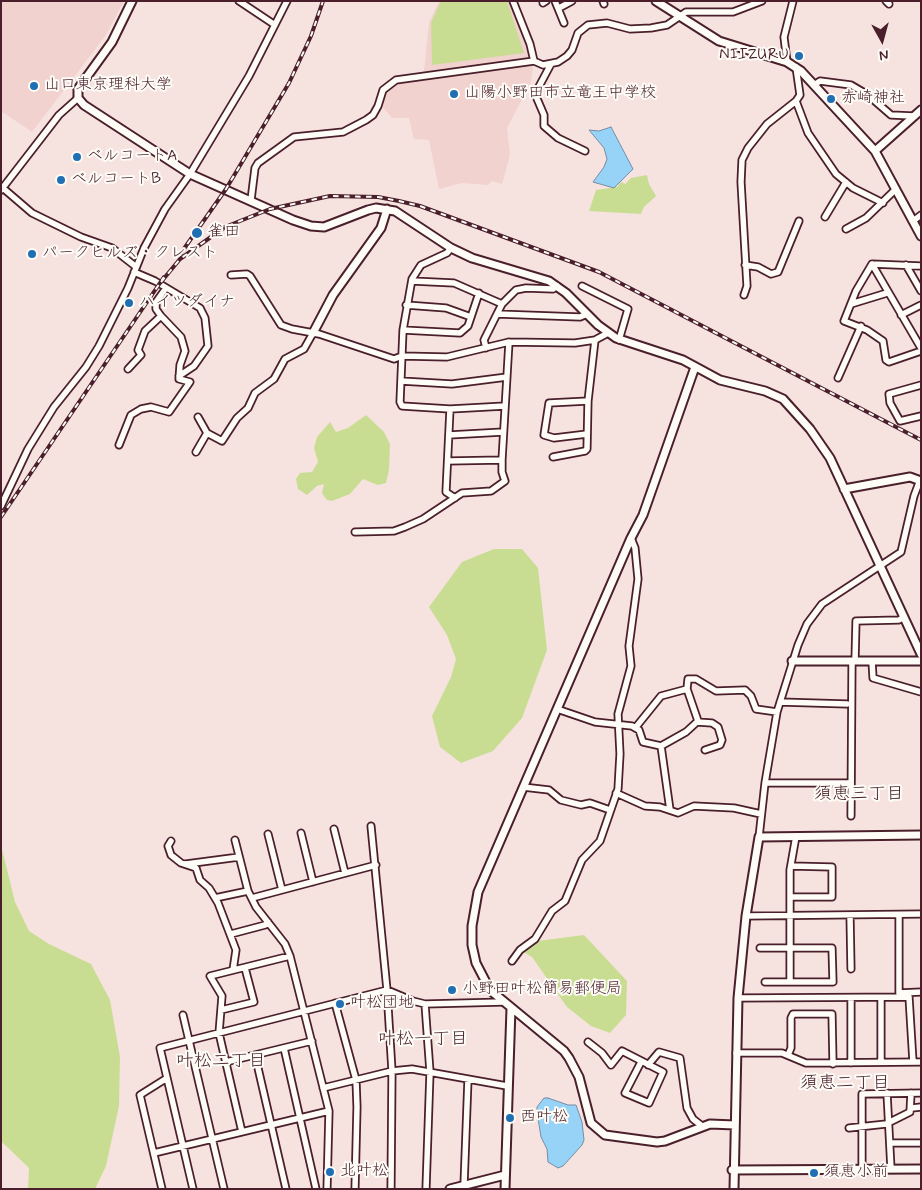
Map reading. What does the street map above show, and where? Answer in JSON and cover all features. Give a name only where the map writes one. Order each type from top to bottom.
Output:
[{"type":"street","points":[[132,1],[112,42],[81,84],[78,98],[59,115],[3,189],[32,213],[81,237],[112,248],[135,269],[200,308],[206,325],[208,346],[194,366],[179,376]]},
{"type":"street","points":[[239,1],[275,25]]},
{"type":"street","points":[[1,506],[28,449],[54,408],[86,367],[99,346],[165,209],[190,174],[249,76],[287,1]]},
{"type":"street","points":[[513,1],[530,44],[534,61]]},
{"type":"street","points":[[555,1],[560,8],[564,23]]},
{"type":"street","points":[[560,8],[572,1]]},
{"type":"street","points":[[656,1],[719,41],[786,62],[796,68],[875,151],[921,236]]},
{"type":"street","points":[[251,200],[255,168],[258,163],[294,138],[343,132],[366,120],[373,115],[383,90],[396,80],[534,61],[543,65],[551,64],[567,56],[572,50],[578,34],[588,25],[607,23],[630,29],[651,28],[667,25],[678,16],[697,11],[733,12],[762,1]]},
{"type":"street","points":[[786,62],[784,36],[793,1]]},
{"type":"street","points":[[551,64],[535,94],[544,115],[544,126],[558,138],[584,151]]},
{"type":"street","points":[[744,295],[747,286],[741,182],[742,160],[748,148],[767,124],[796,101],[800,95],[796,68]]},
{"type":"street","points":[[814,85],[820,80],[851,85],[868,95],[890,115],[914,116]]},
{"type":"street","points":[[78,98],[90,110],[190,174],[293,220],[318,227],[336,224],[368,210],[387,209],[396,211],[451,248],[488,263],[542,278],[558,286],[608,333],[620,340],[696,366],[720,380],[765,391],[783,399],[797,412],[819,441],[844,489],[921,654]]},
{"type":"street","points":[[796,101],[808,133],[836,174],[882,203]]},
{"type":"street","points":[[875,151],[921,110]]},
{"type":"street","points":[[826,217],[846,182]]},
{"type":"street","points":[[846,229],[866,218],[896,189]]},
{"type":"street","points":[[198,417],[208,433],[222,441],[238,418],[248,408],[255,393],[274,379],[285,359],[304,349],[333,295],[380,228],[387,209]]},
{"type":"street","points":[[913,221],[921,215]]},
{"type":"street","points":[[745,265],[758,267],[771,274],[778,272],[799,221]]},
{"type":"street","points":[[451,248],[447,253],[421,265],[416,270],[412,281],[406,305],[403,330],[402,406],[450,409],[505,406]]},
{"type":"street","points":[[872,264],[921,266]]},
{"type":"street","points":[[872,264],[921,350],[889,362],[886,360],[883,342],[860,326],[844,321],[856,291],[872,264]]},
{"type":"street","points":[[906,265],[921,291]]},
{"type":"street","points":[[231,275],[247,274],[250,276],[281,325],[292,330],[313,332],[394,359],[402,356],[448,357],[509,342],[575,343],[595,340],[608,333]]},
{"type":"street","points":[[412,281],[454,283],[502,304]]},
{"type":"street","points":[[486,348],[484,340],[502,304],[520,288],[553,289],[558,286]]},
{"type":"street","points":[[582,286],[628,309],[620,340]]},
{"type":"street","points":[[119,445],[129,417],[134,412],[151,407],[169,412],[190,382],[179,379],[180,365],[185,351],[181,337],[161,316],[155,305],[166,288]]},
{"type":"street","points":[[403,330],[460,333],[468,326],[479,293]]},
{"type":"street","points":[[851,304],[887,293]]},
{"type":"street","points":[[406,305],[446,308],[471,317]]},
{"type":"street","points":[[900,315],[921,305]]},
{"type":"street","points":[[497,314],[580,316],[587,314]]},
{"type":"street","points":[[128,369],[141,355],[138,348],[145,331],[161,316]]},
{"type":"street","points":[[838,378],[860,326]]},
{"type":"street","points":[[553,456],[585,451],[595,340]]},
{"type":"street","points":[[356,532],[394,531],[405,527],[468,491],[486,492],[498,488],[505,480],[502,472],[502,460],[509,342]]},
{"type":"street","points":[[696,366],[643,514],[478,892],[472,926],[476,963],[490,990],[558,1046],[569,1058],[579,1077],[591,1123],[605,1135],[648,1142],[665,1141],[702,1126],[717,1123],[735,1125]]},
{"type":"street","points":[[401,381],[452,384],[507,377]]},
{"type":"street","points":[[921,385],[889,394],[890,403],[900,420],[921,416]]},
{"type":"street","points":[[587,434],[554,438],[544,435],[549,403],[588,401]]},
{"type":"street","points":[[450,409],[446,492],[454,498]]},
{"type":"street","points":[[449,434],[503,432]]},
{"type":"street","points":[[196,452],[208,433]]},
{"type":"street","points":[[448,461],[502,460]]},
{"type":"street","points":[[734,1189],[732,1170],[738,998],[746,916],[777,712],[792,661],[807,624],[822,604],[901,552],[910,508],[920,480],[910,476],[844,489]]},
{"type":"street","points":[[512,961],[520,950],[535,939],[552,911],[565,901],[582,860],[600,841],[616,793],[620,754],[618,724],[620,704],[631,666],[629,646],[638,579],[635,548],[631,538]]},
{"type":"street","points":[[852,816],[853,661],[856,621],[899,620],[904,618]]},
{"type":"street","points":[[792,661],[921,661]]},
{"type":"street","points":[[872,661],[873,678],[921,692]]},
{"type":"street","points":[[636,727],[643,742],[661,746],[686,732],[697,722],[698,718],[687,689],[687,681],[691,678],[716,691],[746,690],[752,696],[753,706],[756,709],[777,712]]},
{"type":"street","points":[[636,727],[661,696],[687,689]]},
{"type":"street","points":[[645,715],[644,713],[654,701],[652,700]]},
{"type":"street","points":[[780,702],[847,704]]},
{"type":"street","points":[[557,709],[595,722],[636,727]]},
{"type":"street","points":[[697,722],[715,725],[722,740],[720,745],[705,750]]},
{"type":"street","points":[[661,746],[670,810]]},
{"type":"street","points":[[765,783],[852,783]]},
{"type":"street","points":[[523,787],[549,790],[561,800],[581,805],[590,803],[610,810]]},
{"type":"street","points":[[616,793],[645,806],[678,813],[694,806],[734,808],[761,814]]},
{"type":"street","points":[[371,826],[387,990],[392,1071],[391,1189]]},
{"type":"street","points":[[334,829],[345,873]]},
{"type":"street","points":[[301,833],[313,882]]},
{"type":"street","points":[[268,834],[282,890]]},
{"type":"street","points":[[759,837],[921,835]]},
{"type":"street","points":[[790,982],[791,866],[796,836]]},
{"type":"street","points":[[235,840],[248,892],[285,944],[290,956],[329,1111],[327,1188],[317,1189],[284,1048]]},
{"type":"street","points":[[171,841],[168,846],[171,855],[185,864],[196,868],[200,880],[215,898],[231,934],[236,953],[233,970]]},
{"type":"street","points":[[185,864],[238,857]]},
{"type":"street","points":[[252,898],[376,865]]},
{"type":"street","points":[[790,897],[832,897],[832,867],[791,866]]},
{"type":"street","points":[[215,898],[248,892]]},
{"type":"street","points":[[746,916],[921,914]]},
{"type":"street","points":[[850,915],[851,969]]},
{"type":"street","points":[[899,915],[899,993],[921,992]]},
{"type":"street","points":[[231,934],[268,922]]},
{"type":"street","points":[[760,948],[832,948],[833,982],[765,982]]},
{"type":"street","points":[[242,1132],[219,1033],[222,993],[210,976],[290,956]]},
{"type":"street","points":[[221,1010],[254,1002],[245,968]]},
{"type":"street","points":[[193,1189],[160,1048],[387,990],[413,1002],[425,1004],[504,1002]]},
{"type":"street","points":[[738,998],[909,998],[913,1062]]},
{"type":"street","points":[[851,998],[851,1063]]},
{"type":"street","points":[[881,998],[881,1062]]},
{"type":"street","points":[[335,1003],[356,1080],[355,1189]]},
{"type":"street","points":[[425,1004],[430,1072],[426,1189]]},
{"type":"street","points":[[505,1189],[511,1008]]},
{"type":"street","points":[[788,1055],[791,1048],[790,1018],[793,1014],[832,1014],[833,1064]]},
{"type":"street","points":[[183,1015],[224,1189]]},
{"type":"street","points":[[912,1032],[921,1032]]},
{"type":"street","points":[[226,1062],[312,1041]]},
{"type":"street","points":[[588,1042],[602,1053],[611,1064],[622,1051],[663,1072],[649,1104],[625,1093],[641,1062]]},
{"type":"street","points":[[648,1065],[659,1052],[680,1058],[687,1108],[693,1119],[702,1126]]},
{"type":"street","points":[[736,1053],[782,1052],[806,1063],[921,1062]]},
{"type":"street","points":[[255,1055],[286,1189]]},
{"type":"street","points":[[324,1088],[392,1071],[412,1069],[508,1086]]},
{"type":"street","points":[[162,1189],[140,1095],[167,1078]]},
{"type":"street","points":[[464,1185],[468,1079]]},
{"type":"street","points":[[887,1093],[891,1169]]},
{"type":"street","points":[[849,1128],[889,1123],[910,1112],[912,1108],[911,1093]]},
{"type":"street","points":[[862,1169],[862,1094],[921,1093]]},
{"type":"street","points":[[912,1108],[921,1107]]},
{"type":"street","points":[[154,1153],[329,1111]]},
{"type":"street","points":[[891,1143],[921,1143]]},
{"type":"street","points":[[732,1170],[921,1169]]},
{"type":"street","points":[[450,1189],[505,1175]]},
{"type":"shaded area","name":"山口東京理科大学","points":[[1,1],[124,1],[106,35],[32,132],[1,111]]},
{"type":"shaded area","name":"山陽小野田市立竜王中学校","points":[[439,1],[509,1],[533,66],[531,82],[507,128],[510,155],[502,184],[492,181],[488,185],[462,183],[439,189],[429,140],[414,139],[409,118],[392,118],[381,105],[385,90],[424,71],[429,23]]},
{"type":"green space","points":[[441,1],[507,1],[524,53],[432,65],[431,23]]},
{"type":"green space","points":[[647,175],[649,184],[656,196],[644,207],[641,214],[589,211],[596,190],[617,187],[621,182],[625,184],[631,178]]},
{"type":"green space","points":[[366,415],[384,432],[390,444],[389,470],[386,483],[378,485],[363,479],[350,494],[332,501],[327,500],[322,493],[324,484],[317,486],[307,495],[298,489],[296,479],[300,473],[312,472],[318,462],[314,448],[317,437],[330,422],[336,432],[348,428]]},
{"type":"green space","points":[[494,549],[522,549],[538,568],[547,650],[522,718],[493,751],[461,763],[440,747],[432,716],[451,677],[456,659],[447,635],[429,607],[462,562]]},
{"type":"green space","points":[[1,845],[15,902],[29,931],[49,944],[91,964],[110,1000],[120,1057],[119,1106],[106,1166],[95,1189],[28,1189],[29,1168],[1,1141]]},
{"type":"green space","points":[[584,935],[627,981],[626,1015],[610,1033],[591,1026],[567,1007],[532,957],[522,951],[537,941]]},
{"type":"water","points":[[611,127],[633,169],[614,188],[593,182],[604,167],[607,159],[604,148],[589,130],[599,131]]},
{"type":"water","points":[[544,1098],[568,1105],[576,1105],[582,1122],[584,1140],[582,1145],[563,1166],[558,1168],[548,1162],[547,1149],[541,1137],[537,1112],[537,1107]]},
{"type":"railway","points":[[181,253],[226,189],[289,83],[311,36],[323,1]]},
{"type":"railway","points":[[161,282],[180,259],[225,227],[270,209],[330,196],[378,197],[399,201],[420,206],[599,272],[921,440]]},
{"type":"railway","points":[[1,517],[164,277]]},
{"type":"place","name":"NIIZURU","points":[[799,56]]},
{"type":"place","name":"山口東京理科大学","points":[[34,86]]},
{"type":"place","name":"山陽小野田市立竜王中学校","points":[[454,94]]},
{"type":"place","name":"赤崎神社","points":[[831,99]]},
{"type":"place","name":"ベルコートA","points":[[77,157]]},
{"type":"place","name":"ベルコートB","points":[[61,180]]},
{"type":"place","name":"雀田","points":[[197,233]]},
{"type":"place","name":"パークヒルズ・クレスト","points":[[32,254]]},
{"type":"place","name":"ハイツダイナ","points":[[129,303]]},
{"type":"place","name":"小野田叶松簡易郵便局","points":[[452,990]]},
{"type":"place","name":"叶松団地","points":[[340,1004]]},
{"type":"place","name":"西叶松","points":[[510,1118]]},
{"type":"place","name":"北叶松","points":[[330,1172]]},
{"type":"place","name":"須恵小前","points":[[814,1173]]},
{"type":"district","name":"須恵三丁目","points":[[859,795]]},
{"type":"district","name":"叶松一丁目","points":[[423,1040]]},
{"type":"district","name":"叶松二丁目","points":[[221,1062]]},
{"type":"district","name":"須恵二丁目","points":[[845,1084]]}]
